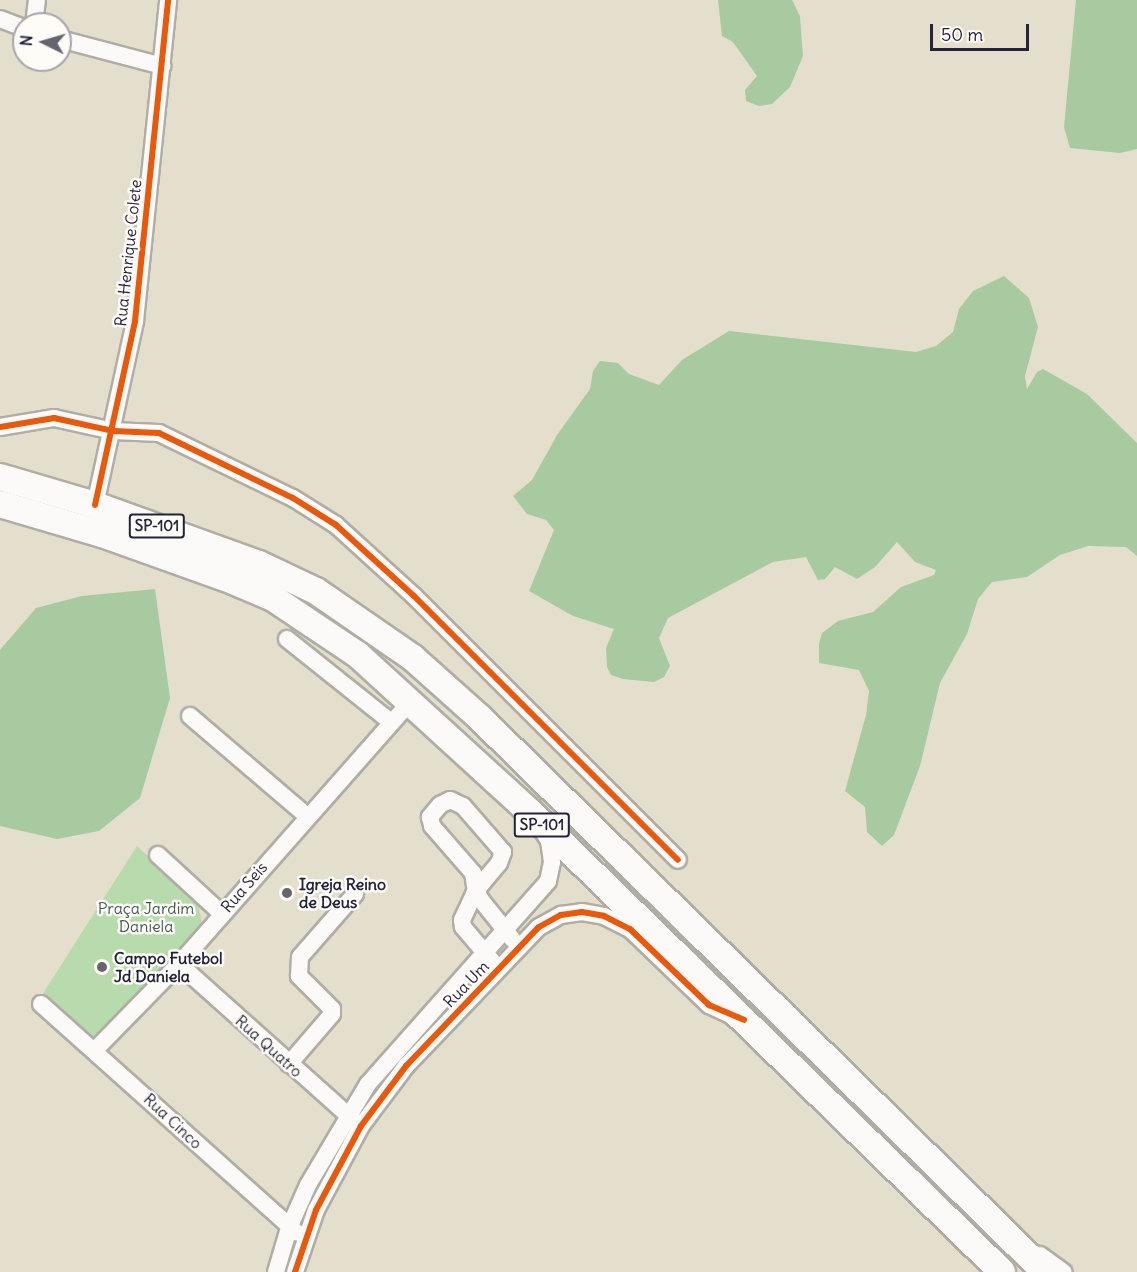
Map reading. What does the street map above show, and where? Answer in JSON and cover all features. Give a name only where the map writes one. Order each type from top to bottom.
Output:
[{"type":"highway","name":"SP-101","points":[[0,477],[95,505],[219,547],[316,591],[413,658],[480,718],[1045,1272]]},
{"type":"highway","name":"SP-101","points":[[0,504],[102,534],[273,598],[358,655],[412,700],[530,812],[1002,1272]]},
{"type":"street","name":"Rua Henrique Colete","points":[[95,505],[135,321],[168,0]]},
{"type":"street","points":[[72,42],[162,66]]},
{"type":"street","points":[[0,427],[54,418],[113,430],[159,433],[190,445],[293,498],[336,525],[414,596],[678,860]]},
{"type":"street","points":[[287,639],[391,722]]},
{"type":"street","name":"Rua Seis","points":[[95,1050],[179,964],[306,815],[412,700]]},
{"type":"street","points":[[190,716],[306,815]]},
{"type":"street","points":[[499,969],[463,927],[462,920],[476,891],[499,863],[503,852],[463,806],[450,800],[440,805],[430,818],[432,825],[472,873],[476,891],[505,932],[520,947]]},
{"type":"street","points":[[276,1272],[289,1228],[347,1115],[388,1058],[505,932],[548,881],[552,862],[549,841],[530,812]]},
{"type":"street","points":[[158,855],[221,913]]},
{"type":"street","points":[[290,1064],[332,1014],[332,1009],[299,976],[300,957],[355,894]]},
{"type":"street","name":"Rua Um","points":[[295,1272],[305,1238],[361,1126],[406,1066],[539,927],[561,915],[582,912],[604,916],[630,929],[709,1005],[744,1020]]},
{"type":"street","name":"Rua Quatro","points":[[179,964],[361,1126]]},
{"type":"street","name":"Rua Cinco","points":[[41,1004],[95,1050],[289,1228],[305,1238]]},
{"type":"street","points":[[990,1218],[1063,1272]]},
{"type":"green space","points":[[718,0],[792,0],[800,16],[803,56],[790,87],[772,104],[759,106],[746,101],[745,90],[757,76],[733,42],[722,36]]},
{"type":"green space","points":[[1076,0],[1137,0],[1137,149],[1120,153],[1070,148],[1064,127]]},
{"type":"green space","points":[[1004,276],[1029,298],[1038,327],[1025,376],[1027,389],[1037,372],[1043,369],[1087,394],[1137,443],[1137,556],[1126,547],[1088,546],[1060,555],[1027,577],[992,582],[978,599],[967,634],[940,683],[920,766],[894,835],[882,846],[867,832],[865,807],[845,791],[866,715],[869,691],[859,670],[819,663],[819,644],[822,633],[838,621],[873,612],[901,587],[934,575],[936,570],[915,562],[897,542],[875,567],[857,579],[835,567],[825,579],[818,580],[806,557],[773,562],[668,618],[659,638],[670,666],[664,677],[654,682],[623,679],[611,675],[607,667],[606,648],[614,629],[573,616],[529,591],[554,530],[546,520],[527,514],[513,496],[532,480],[557,435],[590,389],[593,371],[600,361],[618,363],[629,374],[659,385],[682,360],[729,331],[916,352],[936,346],[953,332],[959,309],[973,291]]},
{"type":"green space","points":[[155,589],[170,698],[140,798],[99,831],[57,839],[0,826],[0,650],[36,608],[82,596]]},
{"type":"green space","name":"Praça Jardim Daniela","points":[[137,846],[198,902],[202,924],[110,1030],[92,1036],[80,1030],[42,995]]},
{"type":"cycle path","points":[[95,505],[135,321],[168,0]]},
{"type":"cycle path","points":[[0,427],[54,418],[113,431],[159,433],[293,498],[336,525],[414,596],[678,860]]},
{"type":"cycle path","points":[[295,1272],[316,1210],[361,1126],[406,1066],[539,927],[561,915],[582,912],[604,916],[630,929],[709,1005],[744,1020]]},
{"type":"place","name":"Igreja Reino de Deus","points":[[287,893]]},
{"type":"place","name":"Campo Futebol Jd Daniela","points":[[102,967]]}]
